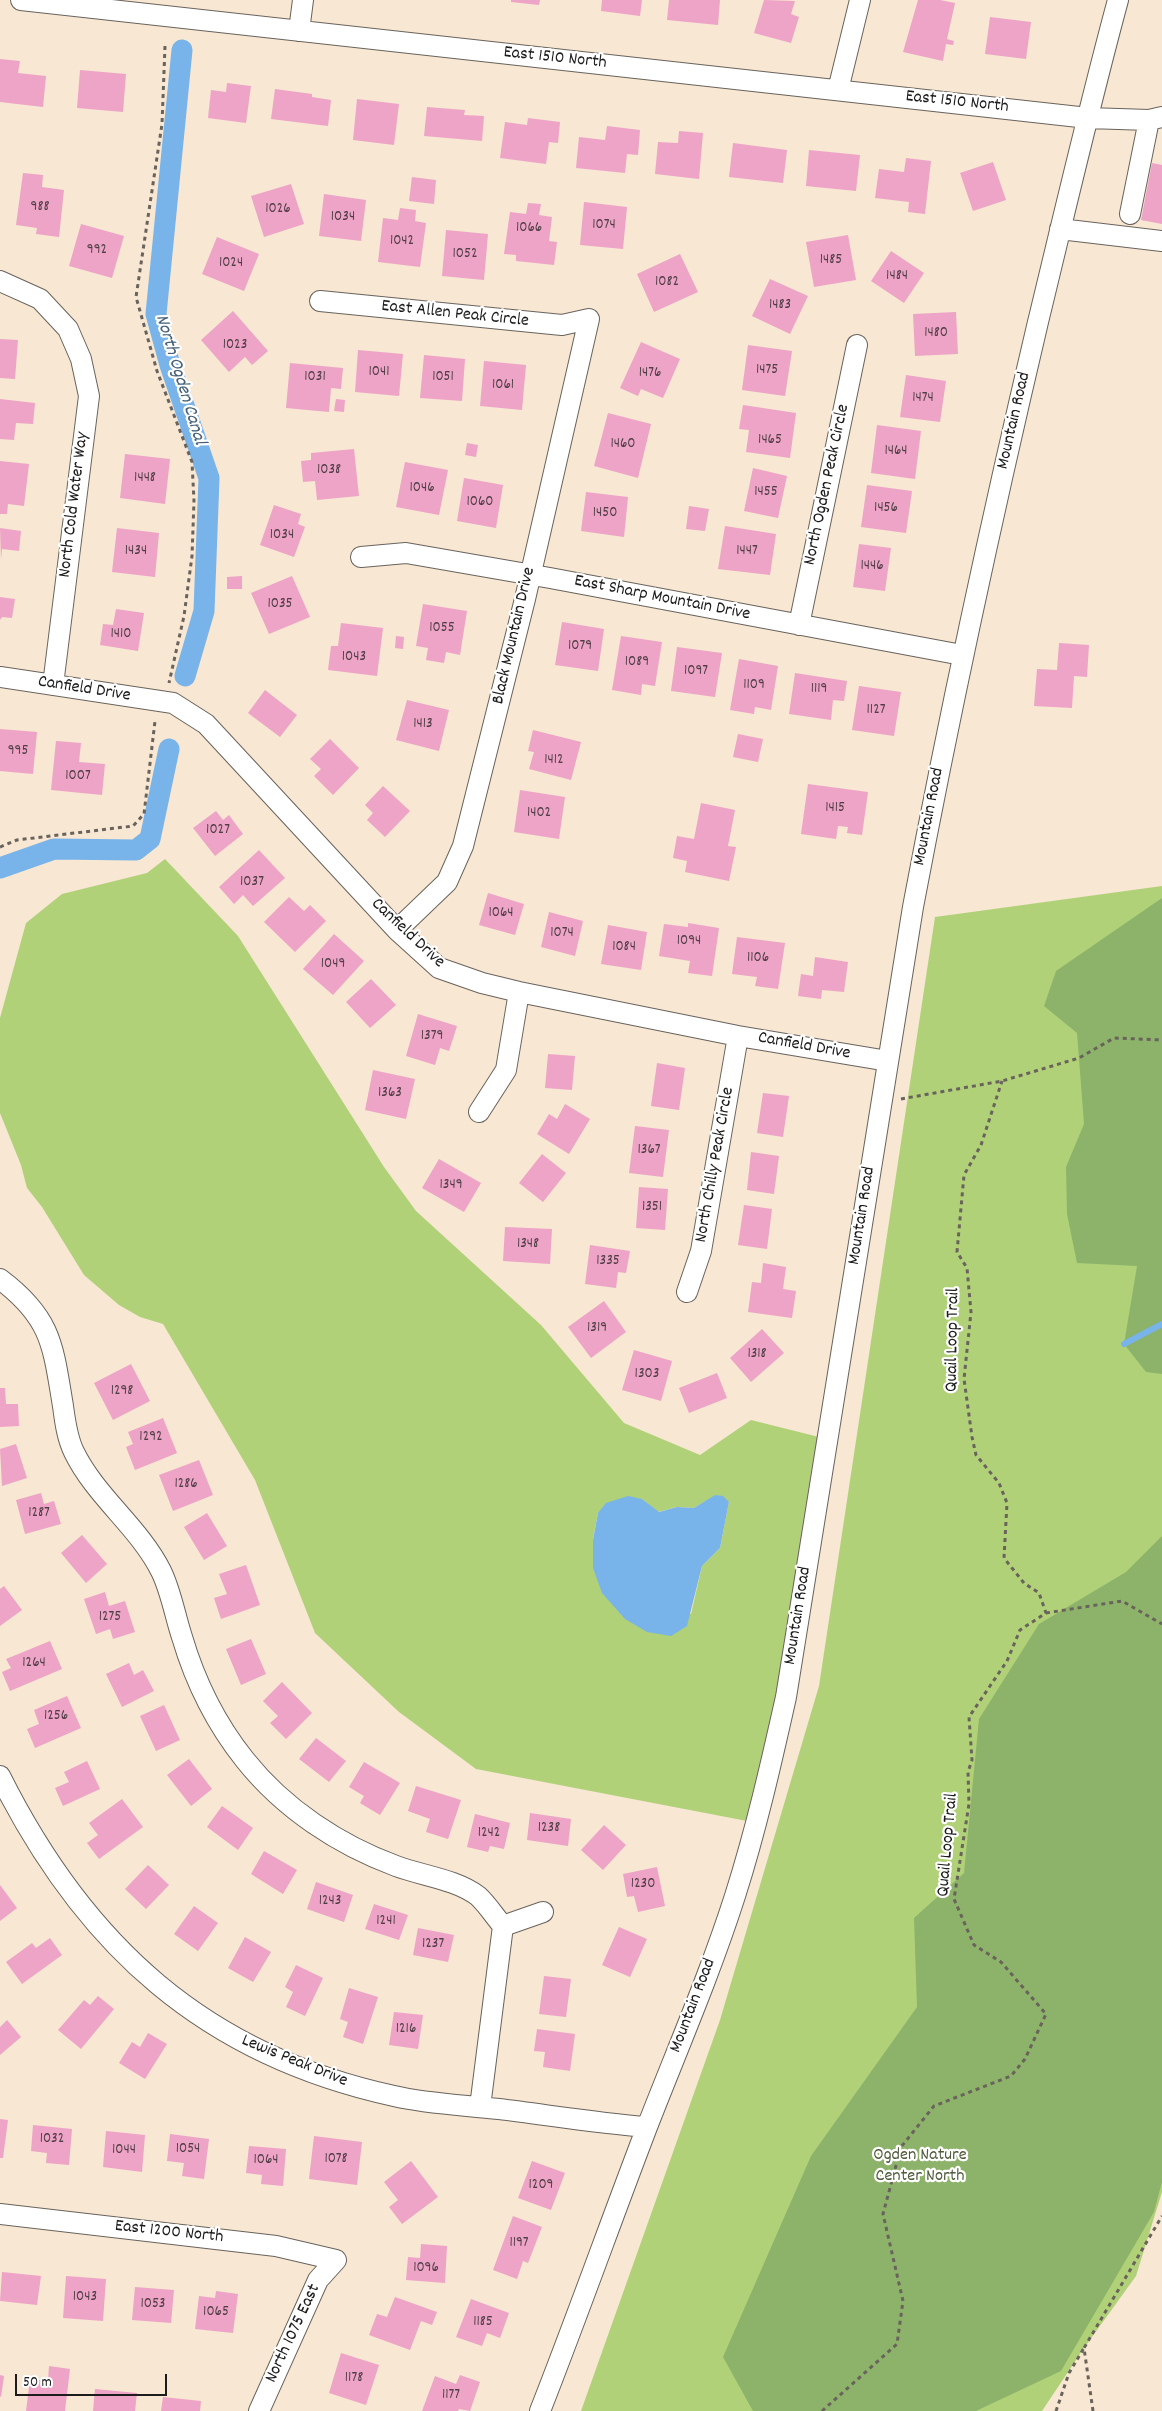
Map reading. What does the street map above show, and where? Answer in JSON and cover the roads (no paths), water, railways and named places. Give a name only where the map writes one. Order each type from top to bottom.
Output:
[{"type":"street","name":"East 1510 North","points":[[21,0],[1088,118],[1156,118]]},
{"type":"street","points":[[299,31],[303,0]]},
{"type":"street","points":[[838,90],[860,0]]},
{"type":"street","name":"Mountain Road","points":[[540,2411],[582,2306],[647,2126],[706,1980],[735,1895],[761,1806],[786,1697],[914,898],[962,654],[1060,229],[1118,0]]},
{"type":"street","points":[[1130,214],[1156,118]]},
{"type":"street","points":[[1060,229],[1162,241]]},
{"type":"street","name":"North Cold Water Way","points":[[0,281],[40,299],[68,329],[81,359],[89,396],[53,685]]},
{"type":"street","name":"East Allen Peak Circle","points":[[320,301],[562,325],[589,319]]},
{"type":"street","name":"Black Mountain Drive","points":[[397,930],[447,882],[463,846],[530,574],[589,319]]},
{"type":"street","name":"North Ogden Peak Circle","points":[[799,625],[857,345]]},
{"type":"street","name":"East Sharp Mountain Drive","points":[[361,557],[406,553],[530,574],[962,654]]},
{"type":"street","name":"Canfield Drive","points":[[0,677],[173,703],[206,724],[397,930],[439,968],[482,983],[519,992],[738,1036],[888,1062]]},
{"type":"street","points":[[479,1112],[506,1070],[519,992]]},
{"type":"street","name":"North Chilly Peak Circle","points":[[687,1292],[701,1251],[738,1036]]},
{"type":"street","points":[[0,1279],[21,1295],[41,1320],[53,1348],[67,1428],[74,1451],[90,1479],[145,1544],[162,1573],[195,1677],[221,1725],[246,1760],[276,1793],[312,1823],[349,1846],[396,1866],[452,1884],[478,1897],[503,1926],[480,2107]]},
{"type":"street","name":"Lewis Peak Drive","points":[[0,1776],[34,1838],[92,1918],[125,1955],[161,1989],[203,2020],[251,2048],[350,2085],[395,2097],[647,2126]]},
{"type":"street","points":[[503,1926],[543,1912]]},
{"type":"street","name":"East 1200 North","points":[[0,2214],[276,2246],[336,2260]]},
{"type":"street","name":"North 1075 East","points":[[258,2411],[318,2280],[336,2260]]},
{"type":"water","points":[[715,1495],[723,1496],[729,1502],[720,1548],[702,1566],[687,1626],[671,1636],[647,1632],[625,1619],[602,1593],[593,1568],[593,1540],[598,1513],[606,1503],[628,1496],[642,1499],[659,1512],[677,1507],[694,1508]]},
{"type":"waterway","name":"North Ogden Canal","points":[[182,50],[156,314],[170,365],[209,478],[204,611],[185,676]]},
{"type":"waterway","name":"North Ogden Canal","points":[[0,868],[54,849],[136,850],[150,839],[169,749]]},
{"type":"waterway","points":[[1124,1344],[1162,1324]]},
{"type":"park label","name":"Ogden Nature Center North","points":[[920,2167]]}]
